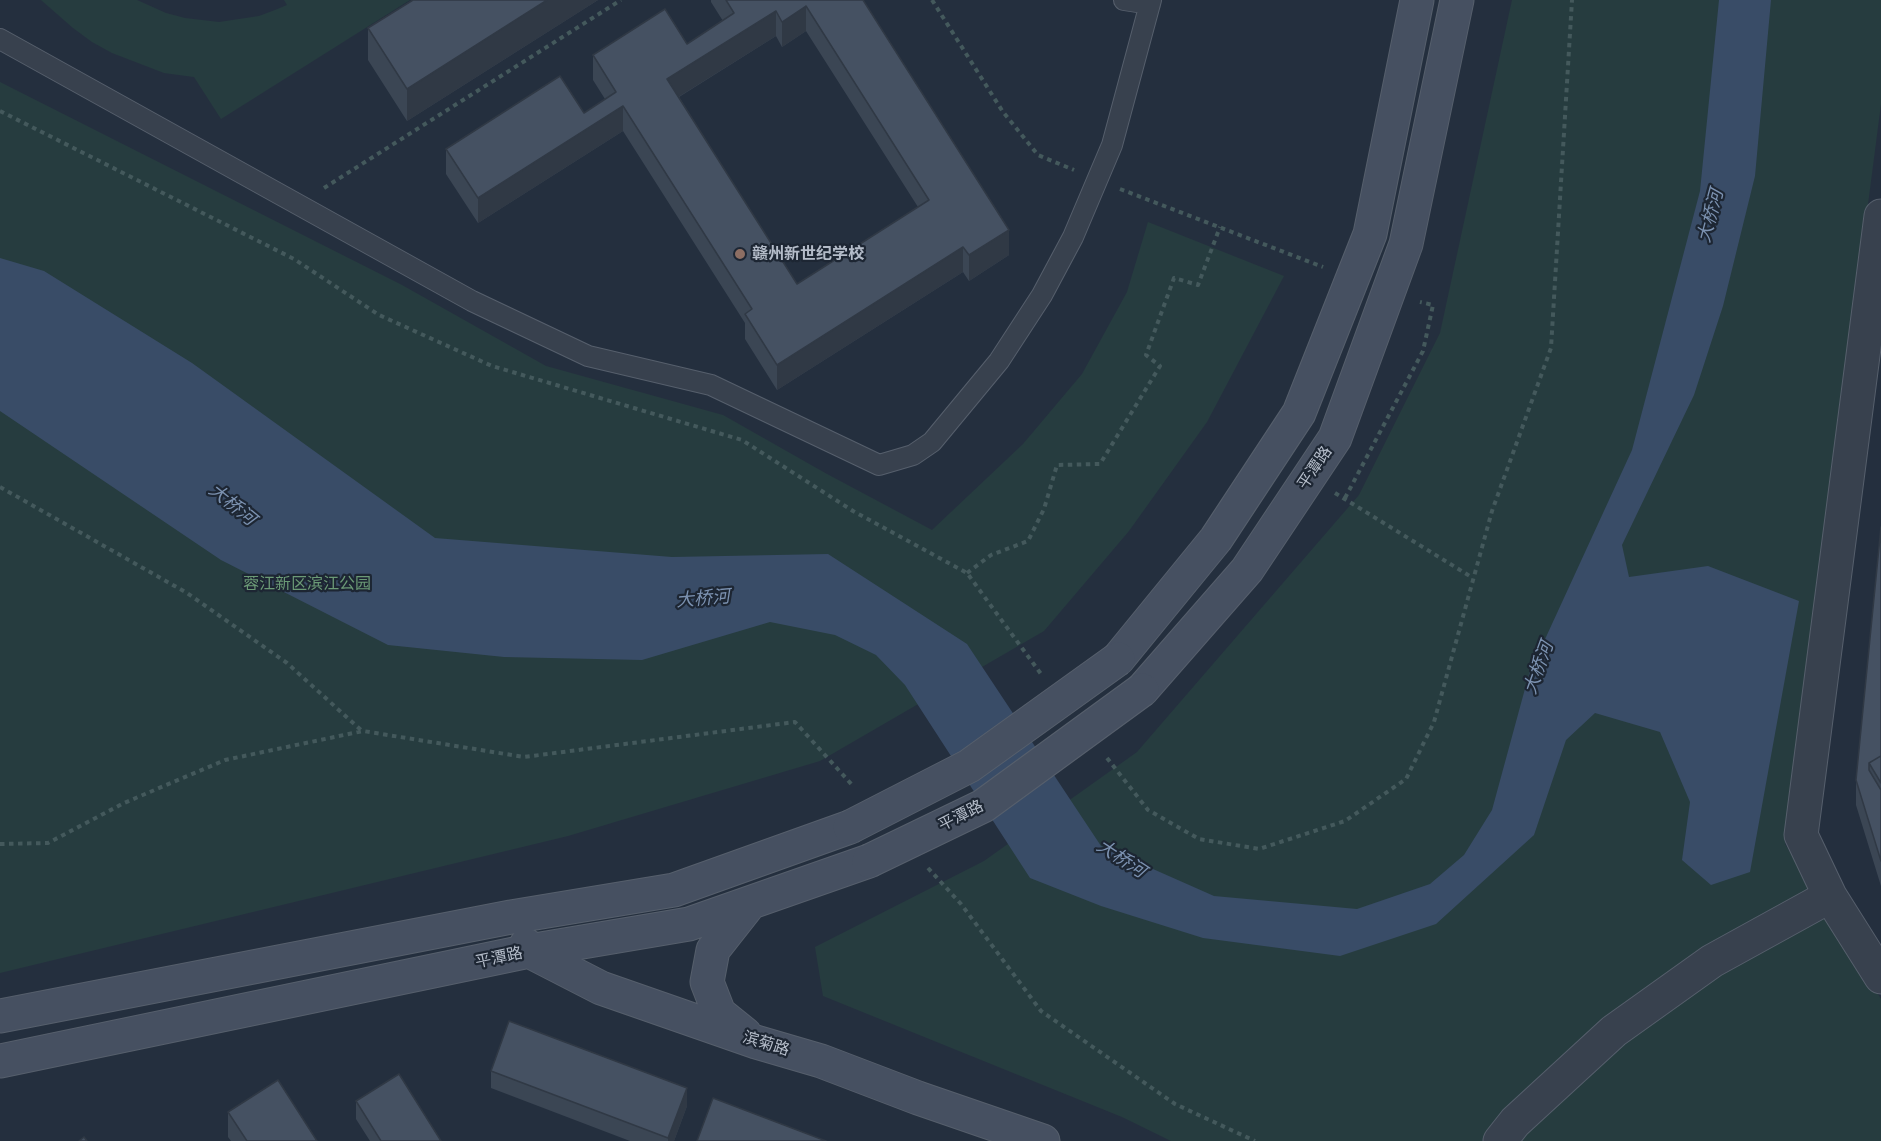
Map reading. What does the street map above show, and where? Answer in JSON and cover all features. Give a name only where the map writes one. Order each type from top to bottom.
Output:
[{"type":"street","points":[[0,1016],[511,917],[674,890],[850,827],[969,766],[1118,659],[1216,539],[1299,412],[1370,234],[1417,0]]},
{"type":"street","name":"平潭路","points":[[0,1061],[529,951],[689,924],[869,861],[983,806],[1142,690],[1247,570],[1335,438],[1406,244],[1456,0]]},
{"type":"street","points":[[1881,216],[1801,835],[1830,896],[1881,977]]},
{"type":"street","points":[[1500,1141],[1515,1122],[1614,1031],[1712,961],[1830,896]]},
{"type":"street","points":[[750,903],[713,950],[707,982],[719,1013],[756,1042]]},
{"type":"street","points":[[511,917],[529,951]]},
{"type":"street","name":"滨菊路","points":[[529,951],[601,988],[756,1042],[821,1060],[918,1098],[1043,1141]]},
{"type":"lane","points":[[0,39],[472,300],[588,356],[711,385],[879,465],[914,454],[932,442],[999,361],[1042,295],[1073,237],[1112,145],[1150,2],[1124,0]]},
{"type":"path","points":[[298,204],[621,0]]},
{"type":"path","points":[[932,0],[1003,111],[1038,155],[1097,180],[1353,278]]},
{"type":"path","points":[[1104,754],[1148,810],[1199,838],[1259,849],[1345,820],[1406,779],[1434,722],[1492,511],[1551,348],[1572,0]]},
{"type":"path","points":[[0,111],[294,259],[379,315],[492,366],[742,440],[853,511],[967,573],[1046,680]]},
{"type":"path","points":[[967,573],[992,555],[1028,541],[1044,509],[1057,465],[1100,464],[1160,366],[1146,355],[1174,278],[1198,285],[1220,227]]},
{"type":"path","points":[[1345,498],[1423,351],[1433,305],[1388,293]]},
{"type":"path","points":[[1308,478],[1345,498],[1473,578]]},
{"type":"path","points":[[0,487],[188,593],[287,663],[363,731]]},
{"type":"path","points":[[0,844],[48,843],[124,803],[225,760],[363,731],[524,757],[795,722],[858,792]]},
{"type":"path","points":[[921,861],[961,904],[1041,1011],[1174,1104],[1255,1141]]},
{"type":"green space","points":[[41,0],[137,0],[166,13],[219,22],[259,16],[287,5],[284,0],[410,0],[221,119],[194,77],[164,73],[112,53],[73,28]]},
{"type":"green space","points":[[1512,0],[1881,0],[1881,104],[1785,844],[1881,999],[1881,1141],[1171,1141],[1122,1117],[823,996],[815,947],[984,861],[1137,752],[1359,495],[1440,333]]},
{"type":"green space","name":"蓉江新区滨江公园","points":[[0,82],[402,285],[546,366],[723,415],[932,530],[1023,444],[1082,374],[1127,292],[1148,222],[1284,276],[1207,422],[1129,531],[1044,631],[820,761],[568,836],[0,973]]},
{"type":"water","name":"大桥河","points":[[1719,0],[1771,0],[1755,176],[1723,306],[1694,395],[1622,545],[1629,577],[1708,566],[1799,601],[1750,872],[1711,885],[1682,860],[1690,802],[1660,732],[1595,713],[1566,740],[1534,835],[1436,924],[1340,956],[1203,938],[1101,906],[1030,878],[905,685],[876,655],[835,635],[770,622],[642,660],[504,657],[388,645],[221,560],[0,411],[0,258],[44,271],[192,363],[435,538],[672,557],[828,554],[967,644],[1101,846],[1214,896],[1357,909],[1430,884],[1464,855],[1492,810],[1529,674],[1632,450],[1700,191]]},
{"type":"building","points":[[413,0],[547,0],[407,89],[368,28]]},
{"type":"building","points":[[726,0],[863,0],[1009,230],[969,255],[963,247],[777,365],[745,314],[752,309],[623,106],[478,198],[446,149],[560,76],[584,113],[616,92],[593,55],[665,9],[687,44],[734,13]],"holes":[[[806,6],[929,200],[797,284],[667,79],[776,11],[782,22]]]},
{"type":"building","points":[[1881,527],[1881,756],[1869,763],[1869,770],[1881,790],[1881,861],[1856,780]]},
{"type":"building","points":[[1881,756],[1881,783],[1869,763]]},
{"type":"building","points":[[509,1021],[687,1088],[668,1138],[491,1071]]},
{"type":"building","points":[[399,1074],[441,1141],[381,1141],[356,1101]]},
{"type":"building","points":[[278,1080],[317,1141],[247,1141],[228,1112]]},
{"type":"building","points":[[713,1098],[826,1141],[697,1141]]},
{"type":"place","name":"赣州新世纪学校","points":[[740,254]]}]
